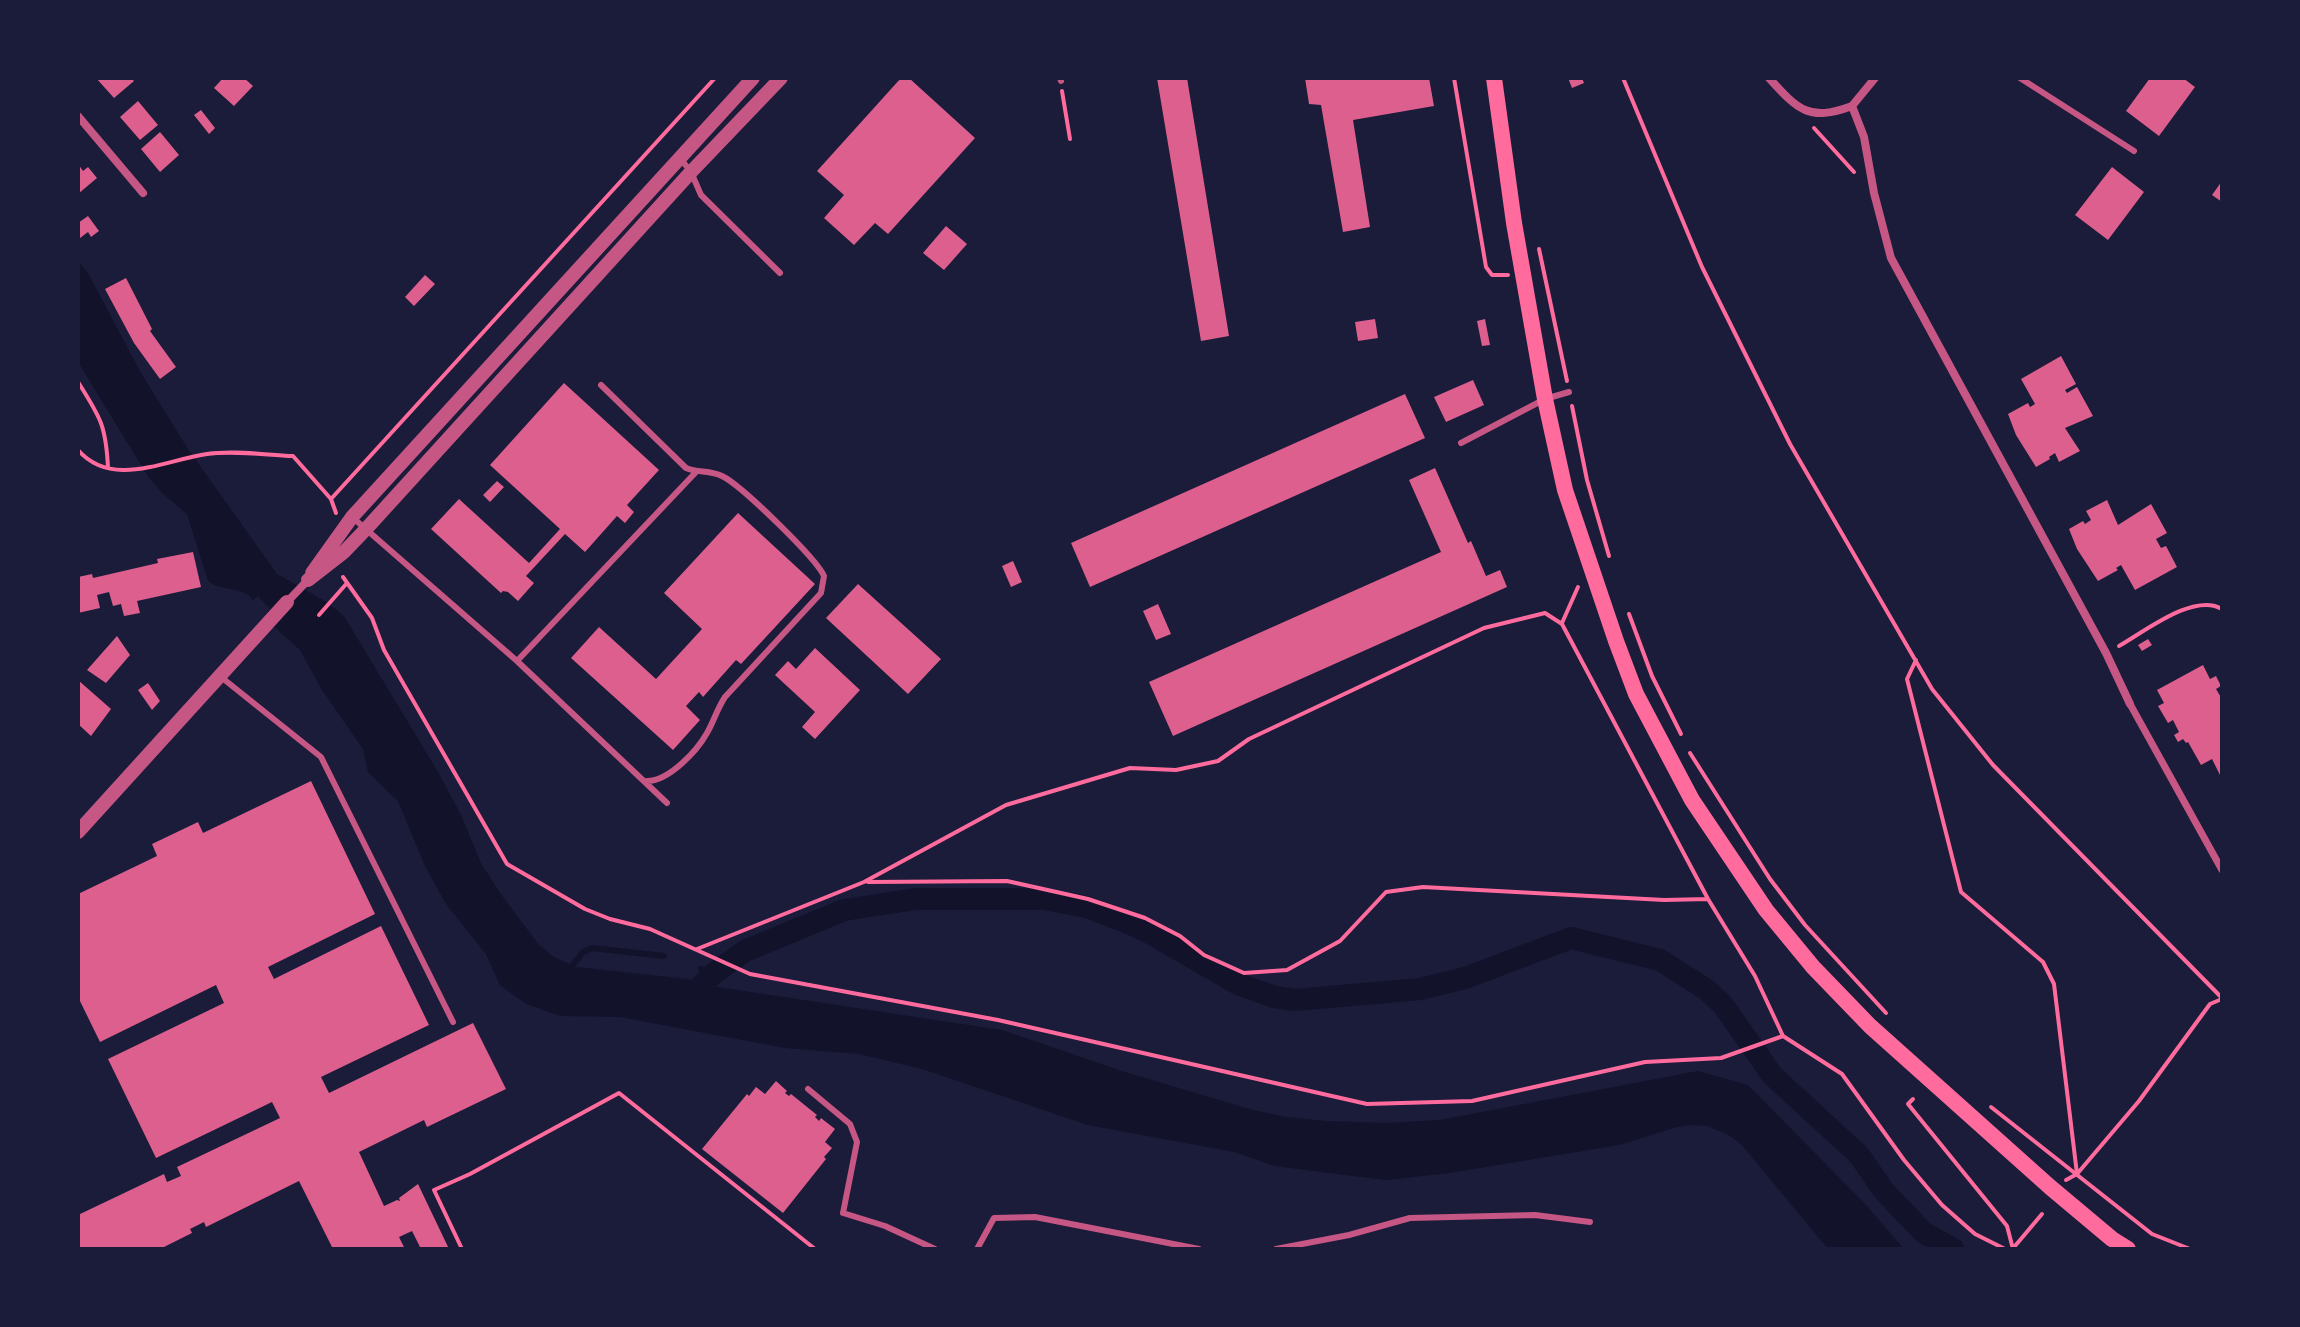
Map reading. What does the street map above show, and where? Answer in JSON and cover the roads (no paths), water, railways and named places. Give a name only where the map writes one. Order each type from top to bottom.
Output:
[{"type":"main road","points":[[1494,78],[1514,223],[1545,399],[1565,490],[1636,694],[1692,800],[1766,910],[1813,967],[1870,1026],[2050,1187],[2128,1249]]},
{"type":"street","points":[[308,580],[352,517],[753,78]]},
{"type":"street","points":[[78,832],[268,621],[308,580],[344,552],[366,529],[691,172],[781,78]]},
{"type":"street","points":[[1769,78],[1789,99],[1808,112],[1829,114],[1852,106],[1875,78]]},
{"type":"street","points":[[1852,106],[1864,137],[1874,193],[1891,258],[2222,870]]},
{"type":"street","points":[[78,116],[143,193]]},
{"type":"lane","points":[[2020,78],[2134,151]]},
{"type":"lane","points":[[680,158],[691,172],[701,195],[780,273]]},
{"type":"lane","points":[[601,385],[675,459],[696,472],[709,471],[727,479],[812,556],[824,582],[821,593],[725,697],[710,729],[695,750],[661,778],[647,781]]},
{"type":"lane","points":[[1461,443],[1545,399],[1569,392]]},
{"type":"lane","points":[[517,661],[696,472]]},
{"type":"lane","points":[[352,517],[517,661],[667,803]]},
{"type":"lane","points":[[219,676],[321,757],[453,1022]]},
{"type":"lane","points":[[808,1089],[850,1124],[857,1142],[843,1213],[885,1226],[935,1249]]},
{"type":"lane","points":[[1276,1249],[1349,1235],[1410,1218],[1535,1215],[1590,1222]]},
{"type":"lane","points":[[977,1249],[994,1218],[1035,1217],[1199,1249]]},
{"type":"waterway","points":[[693,994],[714,973],[745,951],[844,910],[916,899],[1045,899],[1086,907],[1148,932],[1238,984],[1275,997],[1295,1000],[1420,989],[1465,978],[1571,938],[1660,960],[1707,990],[1723,1005],[1772,1075],[1859,1155],[1884,1191],[1924,1233],[1953,1249]]},
{"type":"waterway","points":[[569,970],[583,952],[592,948],[664,956]]},
{"type":"waterway","points":[[701,969],[714,973]]}]
